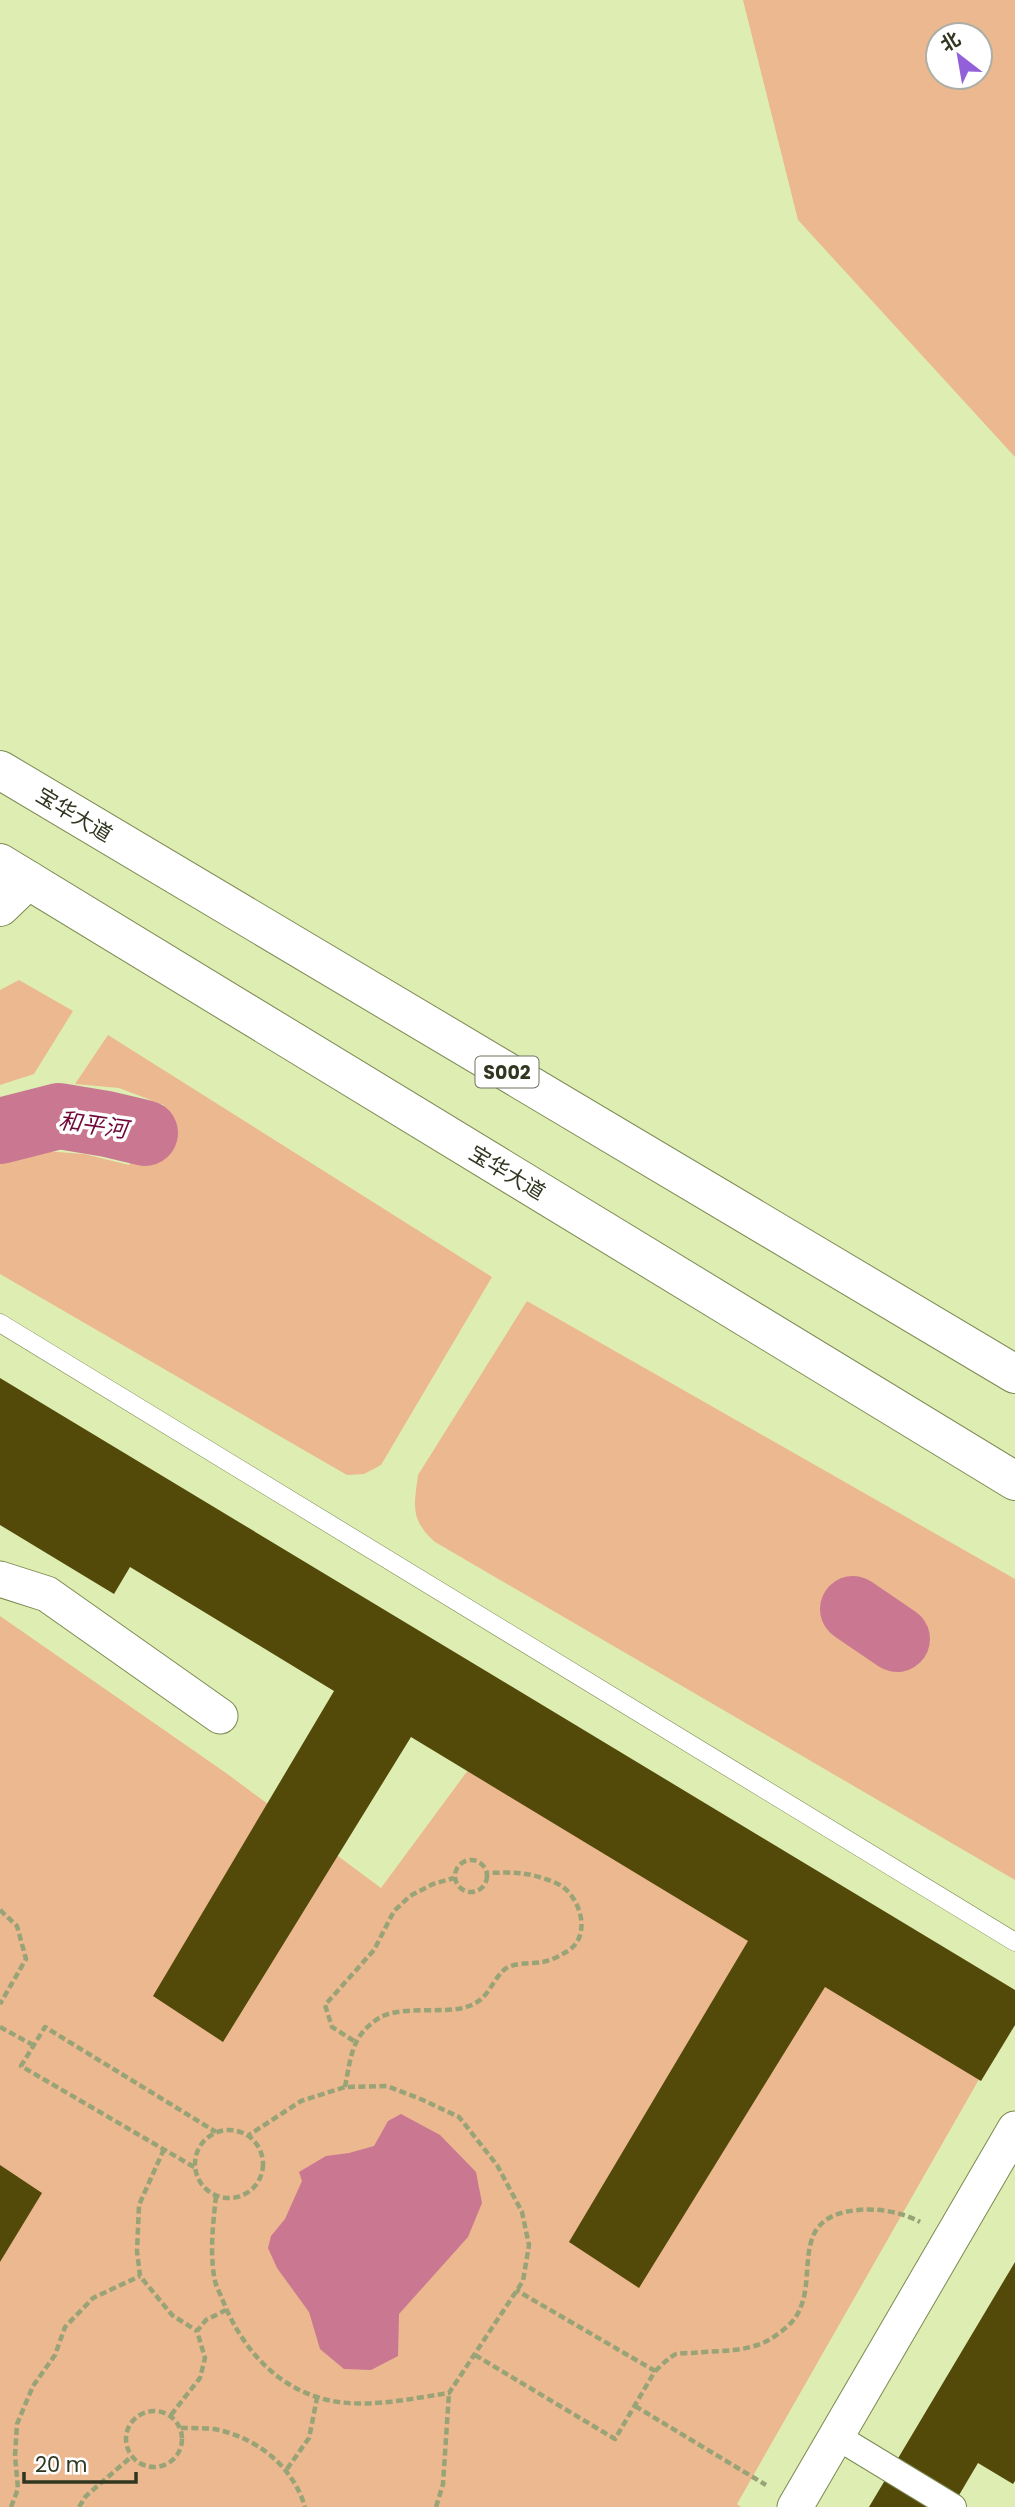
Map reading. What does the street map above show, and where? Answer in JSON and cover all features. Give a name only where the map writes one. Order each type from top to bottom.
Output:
[{"type":"main road","name":"宝华大道","points":[[0,770],[1015,1374]]},
{"type":"main road","name":"宝华大道","points":[[14,872],[1015,1481]]},
{"type":"main road","points":[[0,907],[14,872]]},
{"type":"street","points":[[0,1579],[47,1594],[220,1716]]},
{"type":"street","points":[[796,2505],[1015,2129]]},
{"type":"street","points":[[836,2436],[953,2507]]},
{"type":"lane","points":[[0,1323],[1015,1942]]},
{"type":"path","points":[[475,1859],[484,1864],[488,1874],[486,1884],[478,1891],[468,1892],[459,1887],[454,1878],[456,1867],[464,1860],[475,1859]]},
{"type":"path","points":[[345,2087],[354,2041],[380,2017],[424,2009],[464,2008],[484,1998],[506,1969],[515,1965],[545,1962],[570,1950],[581,1931],[581,1911],[564,1886],[521,1871],[488,1874]]},
{"type":"path","points":[[354,2041],[332,2027],[325,2005],[374,1950],[394,1911],[410,1896],[433,1884],[454,1878]]},
{"type":"path","points":[[0,1910],[17,1926],[26,1959],[0,2004]]},
{"type":"path","points":[[0,2027],[33,2046]]},
{"type":"path","points":[[194,2167],[21,2066],[33,2046],[45,2027],[216,2132]]},
{"type":"path","points":[[249,2135],[301,2101],[345,2087],[387,2086],[459,2118],[498,2165],[522,2212],[528,2245],[523,2281],[449,2393],[443,2484],[436,2507]]},
{"type":"path","points":[[227,2129],[249,2135],[260,2148],[264,2165],[260,2181],[248,2193],[232,2199],[216,2196],[205,2190],[194,2167],[196,2153],[204,2141],[216,2132],[227,2129]]},
{"type":"path","points":[[164,2150],[139,2205],[137,2251],[140,2276],[172,2315],[197,2330],[205,2358],[200,2378],[171,2415]]},
{"type":"path","points":[[216,2196],[211,2243],[214,2280],[230,2320],[256,2356],[281,2380],[317,2398],[348,2403],[389,2402],[449,2393]]},
{"type":"path","points":[[475,2355],[615,2439],[655,2371],[676,2354],[744,2350],[773,2338],[795,2318],[804,2295],[807,2261],[813,2236],[826,2219],[841,2212],[868,2209],[909,2215],[950,2240]]},
{"type":"path","points":[[12,2507],[18,2488],[15,2456],[17,2424],[33,2386],[55,2355],[65,2327],[93,2298],[140,2276]]},
{"type":"path","points":[[516,2290],[655,2371]]},
{"type":"path","points":[[197,2330],[206,2320],[226,2310]]},
{"type":"path","points":[[287,2469],[309,2438],[317,2398]]},
{"type":"path","points":[[635,2406],[796,2505]]},
{"type":"path","points":[[155,2410],[171,2415],[181,2428],[183,2444],[175,2459],[160,2467],[144,2467],[131,2457],[125,2442],[128,2426],[139,2414],[155,2410]]},
{"type":"path","points":[[181,2428],[214,2429],[252,2441],[287,2469],[305,2507]]},
{"type":"path","points":[[79,2507],[86,2496],[131,2457]]},
{"type":"shaded area","points":[[743,0],[1015,0],[1015,457],[798,220]]},
{"type":"shaded area","points":[[19,980],[73,1011],[34,1074],[0,1085],[0,990]]},
{"type":"shaded area","points":[[108,1035],[492,1277],[381,1465],[364,1474],[347,1475],[0,1274],[0,1157],[44,1151],[84,1154],[129,1165],[164,1105],[119,1088],[75,1084]]},
{"type":"shaded area","points":[[527,1301],[1015,1579],[1015,1880],[435,1542],[421,1527],[416,1512],[415,1495],[418,1475]]},
{"type":"shaded area","points":[[0,1616],[226,1773],[381,1888],[474,1762],[982,2074],[737,2504],[741,2507],[0,2507]]},
{"type":"shaded area","points":[[401,2114],[440,2135],[476,2172],[482,2203],[468,2237],[399,2314],[398,2356],[371,2370],[344,2369],[320,2349],[309,2312],[277,2268],[268,2248],[271,2236],[285,2219],[302,2181],[299,2172],[326,2156],[374,2146],[388,2121]]},
{"type":"building","points":[[0,1378],[1015,1990],[1015,2025],[981,2081],[825,1987],[639,2288],[569,2242],[748,1941],[411,1737],[223,2042],[153,1996],[334,1691],[130,1567],[114,1594],[0,1525]]},
{"type":"building","points":[[0,2165],[42,2193],[0,2262]]},
{"type":"building","points":[[1015,2262],[1015,2481],[1013,2484],[978,2463],[952,2507],[869,2507]]},
{"type":"waterway","name":"和平河","points":[[0,1131],[59,1116],[145,1133]]},
{"type":"waterway","name":"和平河","points":[[853,1609],[897,1639]]}]
